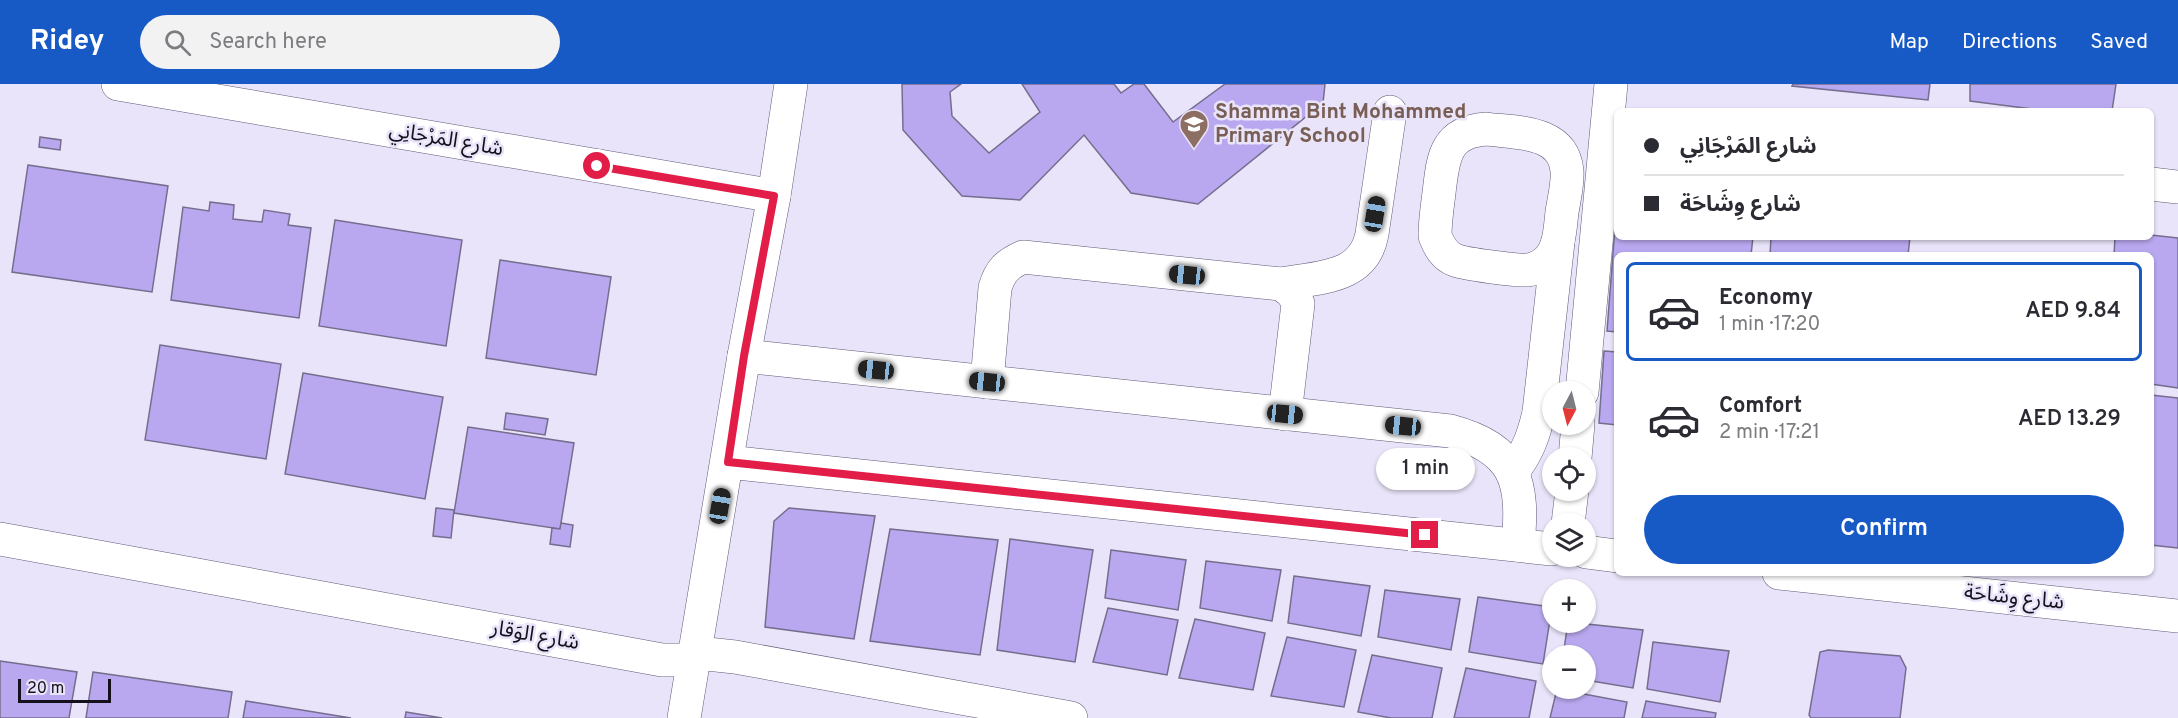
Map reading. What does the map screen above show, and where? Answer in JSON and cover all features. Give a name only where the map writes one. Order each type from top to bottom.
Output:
[{"type":"street","name":"شارع المَرْجَانِي","points":[[118,84],[774,196]]},
{"type":"street","points":[[684,718],[744,356],[774,196],[791,84]]},
{"type":"street","points":[[1583,381],[1612,128],[1611,84]]},
{"type":"street","points":[[987,382],[995,288],[1009,263],[1023,257],[1281,285],[1342,272],[1361,260],[1372,234],[1390,112]]},
{"type":"street","points":[[1512,472],[1527,449],[1535,431],[1539,412],[1567,172],[1561,152],[1553,143],[1533,134],[1486,129],[1464,133],[1455,140],[1447,150],[1442,163],[1435,226],[1438,245],[1445,254],[1455,260],[1530,270],[1550,258],[1559,238]]},
{"type":"street","points":[[2154,184],[2178,187]]},
{"type":"street","points":[[1281,285],[1289,289],[1298,304],[1285,414]]},
{"type":"street","points":[[744,356],[1450,431],[1475,438],[1496,452],[1512,472],[1519,492],[1521,513],[1518,545]]},
{"type":"street","points":[[728,462],[1542,548]]},
{"type":"street","name":"شارع الوَقار","points":[[0,539],[662,660],[682,660],[707,654],[735,657],[1071,718]]},
{"type":"street","points":[[1596,553],[1614,556]]},
{"type":"street","name":"شارع وِشَاحَة","points":[[1807,576],[2178,616]]},
{"type":"building","points":[[902,84],[961,84],[950,92],[952,116],[989,153],[1040,112],[1022,84],[1114,84],[1121,93],[1134,84],[1144,84],[1173,122],[1225,84],[1325,84],[1323,103],[1198,204],[1131,193],[1084,135],[1020,200],[962,196],[903,130]]},
{"type":"building","points":[[1793,84],[1930,84],[1928,100],[1792,86]]},
{"type":"building","points":[[1970,84],[2116,84],[2112,108],[2025,108],[1970,101]]},
{"type":"building","points":[[40,137],[61,140],[60,150],[39,147]]},
{"type":"building","points":[[28,165],[168,186],[152,292],[12,272]]},
{"type":"building","points":[[210,202],[234,205],[233,219],[262,222],[264,210],[290,214],[288,225],[311,228],[299,318],[171,300],[183,207],[209,211]]},
{"type":"building","points":[[335,220],[462,240],[446,346],[319,326]]},
{"type":"building","points":[[2154,235],[2178,238],[2178,388],[2154,384],[2154,252],[2114,252],[2115,240],[2154,240]]},
{"type":"building","points":[[1614,240],[1753,240],[1751,252],[1614,252],[1614,332],[1607,331]]},
{"type":"building","points":[[1771,240],[1910,240],[1908,252],[1770,252]]},
{"type":"building","points":[[500,260],[611,277],[596,375],[486,358]]},
{"type":"building","points":[[160,345],[281,364],[266,459],[145,440]]},
{"type":"building","points":[[1604,351],[1614,352],[1614,425],[1599,423]]},
{"type":"building","points":[[303,373],[443,397],[425,499],[285,474]]},
{"type":"building","points":[[2154,395],[2178,398],[2178,548],[2154,545]]},
{"type":"building","points":[[506,413],[548,419],[545,435],[504,429]]},
{"type":"building","points":[[468,427],[574,443],[560,529],[454,513]]},
{"type":"building","points":[[436,508],[454,510],[451,538],[433,536]]},
{"type":"building","points":[[789,508],[875,516],[854,639],[765,627],[774,521]]},
{"type":"building","points":[[561,523],[573,525],[570,547],[550,544],[552,528],[560,529]]},
{"type":"building","points":[[890,529],[998,540],[980,655],[870,641]]},
{"type":"building","points":[[1010,539],[1093,550],[1075,662],[997,650]]},
{"type":"building","points":[[1111,550],[1186,560],[1178,610],[1105,598]]},
{"type":"building","points":[[1206,561],[1281,570],[1272,621],[1200,608]]},
{"type":"building","points":[[1294,576],[1370,586],[1361,636],[1288,623]]},
{"type":"building","points":[[1385,590],[1460,599],[1451,650],[1378,637]]},
{"type":"building","points":[[1478,597],[1542,606],[1542,633],[1548,633],[1546,645],[1542,645],[1542,664],[1469,652]]},
{"type":"building","points":[[1108,608],[1178,620],[1167,675],[1093,662]]},
{"type":"building","points":[[1195,619],[1265,633],[1253,690],[1179,678]]},
{"type":"building","points":[[1596,625],[1643,630],[1633,688],[1596,682],[1596,645],[1565,645],[1566,633],[1596,633]]},
{"type":"building","points":[[1287,637],[1356,650],[1344,707],[1271,696]]},
{"type":"building","points":[[1653,642],[1729,651],[1720,702],[1647,689]]},
{"type":"building","points":[[1828,650],[1900,656],[1906,668],[1900,718],[1811,718],[1809,715],[1820,652]]},
{"type":"building","points":[[1372,655],[1442,668],[1432,718],[1391,718],[1358,712]]},
{"type":"building","points":[[0,661],[77,672],[69,718],[0,718]]},
{"type":"building","points":[[1466,668],[1536,681],[1529,718],[1454,718]]},
{"type":"building","points":[[93,672],[232,692],[228,718],[86,718]]},
{"type":"building","points":[[1596,696],[1627,702],[1624,718],[1550,718],[1555,699],[1596,699]]},
{"type":"building","points":[[246,701],[351,718],[243,718]]},
{"type":"building","points":[[1646,701],[1716,713],[1715,718],[1642,718]]},
{"type":"building","points":[[406,712],[442,718],[405,718]]},
{"type":"place","name":"Shamma Bint Mohammed Primary School","points":[[1194,150]]},
{"type":"route","points":[[597,166],[774,196],[744,356],[728,462],[1425,535]]}]
